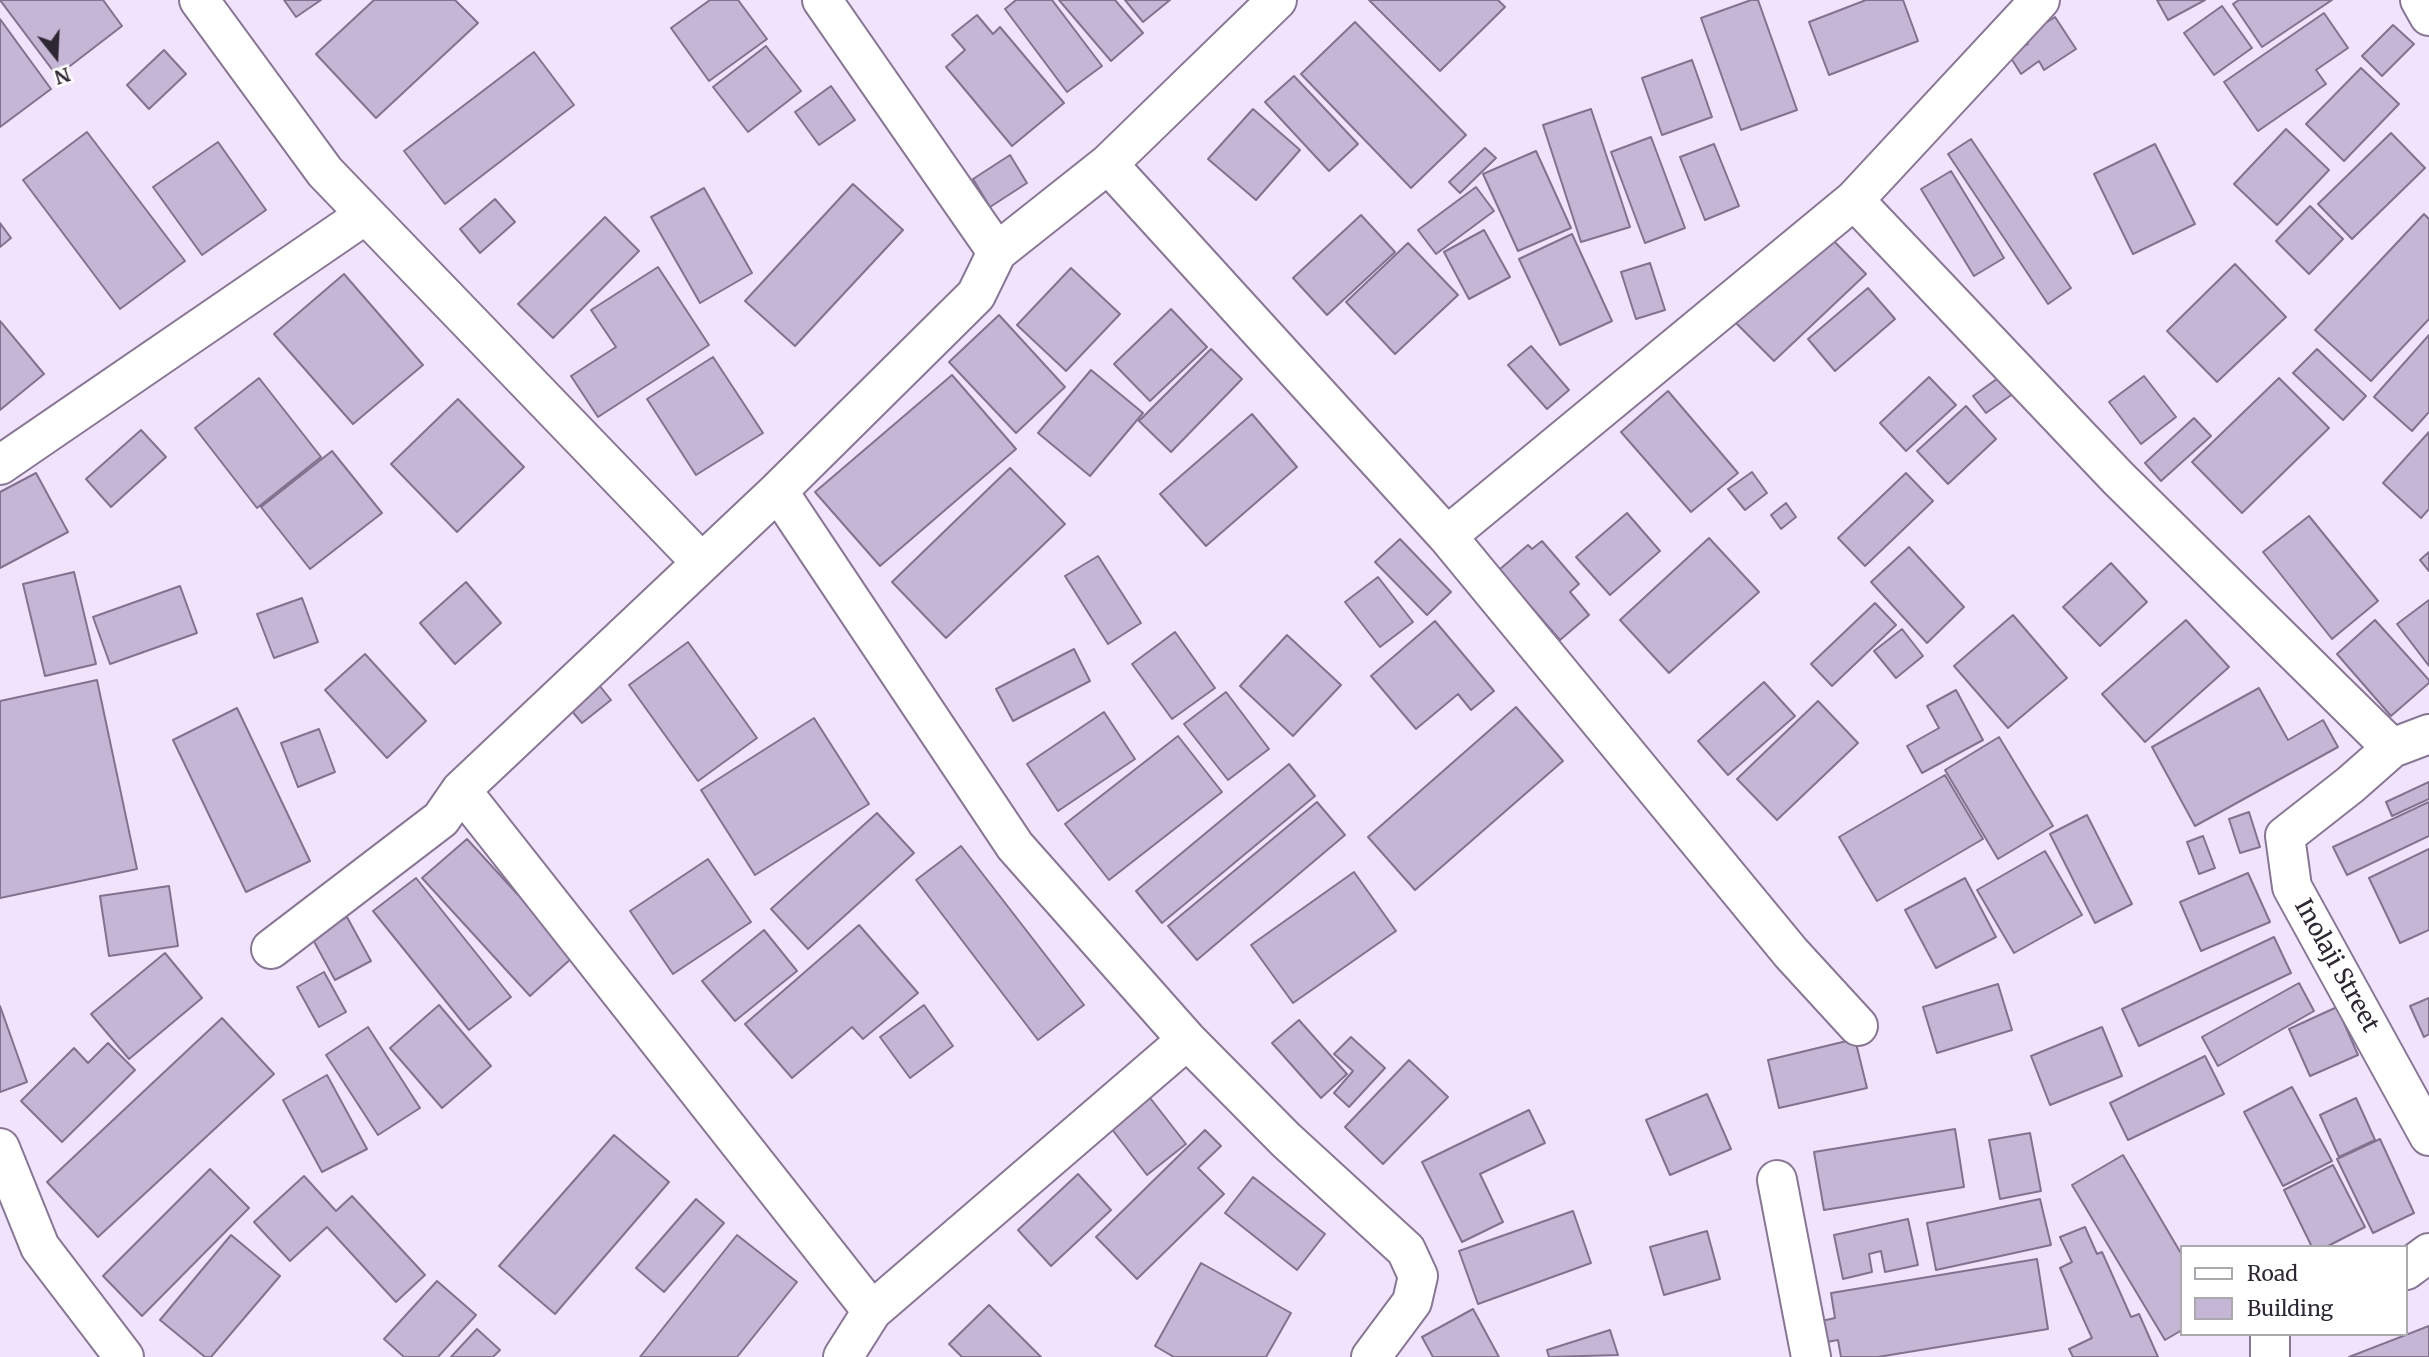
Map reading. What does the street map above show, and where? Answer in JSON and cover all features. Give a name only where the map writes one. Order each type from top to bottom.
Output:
[{"type":"street","points":[[199,0],[325,172],[701,562]]},
{"type":"street","points":[[822,0],[997,252]]},
{"type":"street","points":[[271,949],[441,819],[461,790],[778,491],[976,295],[997,252],[1108,164],[1277,0]]},
{"type":"street","points":[[1447,536],[1854,200],[2040,0]]},
{"type":"street","points":[[2420,0],[2429,16]]},
{"type":"street","points":[[1108,164],[1447,536],[1791,953],[1858,1026]]},
{"type":"street","points":[[1854,200],[2118,478],[2392,748]]},
{"type":"street","points":[[0,464],[365,215]]},
{"type":"street","points":[[778,491],[1015,846],[1187,1040],[1286,1140],[1406,1250],[1418,1276],[1412,1302],[1371,1357]]},
{"type":"street","name":"Inolaji Street","points":[[2429,734],[2392,748],[2285,836],[2292,887],[2429,1136]]},
{"type":"street","points":[[461,790],[872,1311]]},
{"type":"street","points":[[843,1357],[872,1311],[1187,1040]]},
{"type":"street","points":[[0,1149],[40,1247],[120,1355]]},
{"type":"street","points":[[1777,1180],[1811,1357]]},
{"type":"street","points":[[2408,1269],[2429,1254]]},
{"type":"street","points":[[2270,1336],[2270,1357]]},
{"type":"building","points":[[0,0],[103,0],[122,26],[57,76]]},
{"type":"building","points":[[284,0],[321,0],[296,17]]},
{"type":"building","points":[[374,0],[455,0],[478,23],[376,118],[316,54]]},
{"type":"building","points":[[710,0],[738,0],[767,39],[709,81],[671,28]]},
{"type":"building","points":[[1016,0],[1052,0],[1102,66],[1067,92],[1005,9]]},
{"type":"building","points":[[1059,0],[1115,0],[1143,33],[1111,61]]},
{"type":"building","points":[[1125,0],[1170,0],[1143,22]]},
{"type":"building","points":[[1369,0],[1498,0],[1505,7],[1440,71]]},
{"type":"building","points":[[1751,0],[1758,0],[1797,110],[1741,130],[1701,18]]},
{"type":"building","points":[[1866,0],[1903,0],[1918,41],[1829,75],[1809,22]]},
{"type":"building","points":[[2157,0],[2205,0],[2168,20]]},
{"type":"building","points":[[2239,0],[2332,0],[2262,47],[2233,4]]},
{"type":"building","points":[[2222,6],[2252,48],[2214,75],[2184,33]]},
{"type":"building","points":[[2324,13],[2348,48],[2316,70],[2326,84],[2258,131],[2224,82]]},
{"type":"building","points":[[977,15],[993,34],[1000,27],[1064,103],[1012,146],[946,67],[965,50],[952,35]]},
{"type":"building","points":[[2055,17],[2076,49],[2044,70],[2039,61],[2021,74],[2009,55],[2028,44],[2023,37]]},
{"type":"building","points":[[0,19],[51,89],[0,127]]},
{"type":"building","points":[[1355,22],[1466,135],[1411,188],[1301,74]]},
{"type":"building","points":[[2393,25],[2414,44],[2382,76],[2362,56]]},
{"type":"building","points":[[766,46],[801,91],[748,132],[713,87]]},
{"type":"building","points":[[164,50],[186,74],[149,109],[127,85]]},
{"type":"building","points":[[534,52],[574,105],[445,204],[404,151]]},
{"type":"building","points":[[1692,60],[1712,117],[1662,135],[1642,78]]},
{"type":"building","points":[[2361,68],[2399,104],[2344,161],[2306,124]]},
{"type":"building","points":[[1294,76],[1358,144],[1329,171],[1265,102]]},
{"type":"building","points":[[831,86],[855,120],[819,145],[795,112]]},
{"type":"building","points":[[1253,109],[1300,150],[1256,200],[1208,159]]},
{"type":"building","points":[[1591,109],[1630,227],[1581,242],[1543,125]]},
{"type":"building","points":[[2286,129],[2329,170],[2277,225],[2234,184]]},
{"type":"building","points":[[87,132],[185,261],[120,309],[23,180]]},
{"type":"building","points":[[2391,133],[2425,168],[2352,239],[2318,204]]},
{"type":"building","points":[[1651,137],[1685,228],[1645,243],[1611,152]]},
{"type":"building","points":[[1971,139],[2071,288],[2048,304],[1948,154]]},
{"type":"building","points":[[218,142],[266,210],[202,255],[153,187]]},
{"type":"building","points":[[1714,144],[1739,206],[1705,220],[1680,157]]},
{"type":"building","points":[[2155,144],[2195,224],[2133,254],[2094,174]]},
{"type":"building","points":[[1485,148],[1496,158],[1460,193],[1449,182]]},
{"type":"building","points":[[1536,151],[1571,228],[1518,251],[1483,174]]},
{"type":"building","points":[[1010,155],[1027,183],[990,207],[973,179]]},
{"type":"building","points":[[1951,171],[2004,258],[1974,276],[1921,189]]},
{"type":"building","points":[[853,184],[903,230],[795,346],[745,301]]},
{"type":"building","points":[[1476,187],[1494,211],[1436,254],[1418,230]]},
{"type":"building","points":[[704,188],[752,273],[700,303],[651,217]]},
{"type":"building","points":[[495,199],[515,222],[480,253],[460,229]]},
{"type":"building","points":[[2310,206],[2343,239],[2309,274],[2276,241]]},
{"type":"building","points":[[2424,214],[2429,219],[2429,319],[2371,381],[2315,330]]},
{"type":"building","points":[[1361,215],[1395,252],[1327,315],[1293,278]]},
{"type":"building","points":[[605,217],[639,251],[553,338],[518,304]]},
{"type":"building","points":[[0,223],[11,238],[0,247]]},
{"type":"building","points":[[1484,230],[1510,277],[1469,299],[1444,252]]},
{"type":"building","points":[[1572,234],[1612,321],[1560,345],[1519,259]]},
{"type":"building","points":[[1827,234],[1866,274],[1774,361],[1735,322]]},
{"type":"building","points":[[1408,243],[1458,295],[1395,354],[1346,302]]},
{"type":"building","points":[[1650,263],[1665,310],[1636,319],[1621,272]]},
{"type":"building","points":[[2235,264],[2286,317],[2217,382],[2167,331]]},
{"type":"building","points":[[658,267],[709,345],[598,417],[571,376],[616,347],[591,310]]},
{"type":"building","points":[[1071,268],[1120,314],[1066,371],[1017,325]]},
{"type":"building","points":[[344,274],[423,365],[353,424],[274,334]]},
{"type":"building","points":[[1868,288],[1895,319],[1835,371],[1808,339]]},
{"type":"building","points":[[1171,309],[1207,347],[1150,401],[1114,364]]},
{"type":"building","points":[[999,315],[1065,387],[1016,433],[949,362]]},
{"type":"building","points":[[0,321],[44,374],[0,410]]},
{"type":"building","points":[[2429,335],[2429,412],[2412,431],[2374,397]]},
{"type":"building","points":[[1531,346],[1569,390],[1547,409],[1508,365]]},
{"type":"building","points":[[1211,349],[1242,379],[1171,452],[1139,421]]},
{"type":"building","points":[[2317,349],[2366,396],[2343,420],[2293,373]]},
{"type":"building","points":[[713,357],[763,433],[696,475],[647,399]]},
{"type":"building","points":[[1091,370],[1143,413],[1090,476],[1038,433]]},
{"type":"building","points":[[952,375],[1016,449],[880,566],[815,492]]},
{"type":"building","points":[[2001,376],[2014,393],[1986,413],[1973,396]]},
{"type":"building","points":[[2144,376],[2176,417],[2141,444],[2109,402]]},
{"type":"building","points":[[1929,377],[1956,405],[1906,451],[1880,423]]},
{"type":"building","points":[[259,378],[321,457],[257,508],[195,428]]},
{"type":"building","points":[[2279,378],[2329,428],[2242,513],[2192,462]]},
{"type":"building","points":[[1668,391],[1738,473],[1691,512],[1621,432]]},
{"type":"building","points":[[458,399],[524,467],[457,532],[391,464]]},
{"type":"building","points":[[1966,406],[1996,439],[1948,484],[1917,451]]},
{"type":"building","points":[[1252,414],[1297,467],[1206,546],[1160,494]]},
{"type":"building","points":[[2194,418],[2211,436],[2161,481],[2145,463]]},
{"type":"building","points":[[141,430],[166,457],[111,507],[86,479]]},
{"type":"building","points":[[2429,432],[2429,509],[2421,518],[2383,483]]},
{"type":"building","points":[[332,451],[382,513],[310,569],[261,507]]},
{"type":"building","points":[[1010,468],[1065,524],[946,638],[892,582]]},
{"type":"building","points":[[1752,472],[1767,493],[1745,510],[1728,489]]},
{"type":"building","points":[[36,473],[68,532],[0,568],[0,492]]},
{"type":"building","points":[[1906,473],[1933,501],[1865,566],[1838,538]]},
{"type":"building","points":[[1786,503],[1796,517],[1781,529],[1771,515]]},
{"type":"building","points":[[1627,513],[1660,551],[1610,595],[1576,557]]},
{"type":"building","points":[[2309,516],[2378,601],[2332,639],[2263,552]]},
{"type":"building","points":[[1709,538],[1759,592],[1669,673],[1620,620]]},
{"type":"building","points":[[1400,539],[1451,592],[1427,615],[1375,562]]},
{"type":"building","points":[[1542,541],[1579,584],[1570,592],[1589,615],[1560,640],[1499,570],[1528,545],[1532,549]]},
{"type":"building","points":[[1909,547],[1964,607],[1927,643],[1871,582]]},
{"type":"building","points":[[2429,552],[2429,571],[2420,560]]},
{"type":"building","points":[[1098,556],[1141,623],[1108,644],[1065,576]]},
{"type":"building","points":[[2111,563],[2147,602],[2100,646],[2063,607]]},
{"type":"building","points":[[74,572],[96,664],[45,676],[23,584]]},
{"type":"building","points":[[1378,577],[1413,622],[1380,647],[1345,602]]},
{"type":"building","points":[[466,582],[501,623],[455,664],[420,623]]},
{"type":"building","points":[[180,586],[197,633],[110,664],[93,617]]},
{"type":"building","points":[[302,598],[318,642],[274,658],[257,614]]},
{"type":"building","points":[[2429,600],[2429,666],[2397,624]]},
{"type":"building","points":[[1875,603],[1896,625],[1832,686],[1811,664]]},
{"type":"building","points":[[2013,615],[2067,678],[2008,728],[1954,666]]},
{"type":"building","points":[[2186,620],[2229,667],[2145,742],[2102,694]]},
{"type":"building","points":[[2375,620],[2429,680],[2429,683],[2391,716],[2337,654]]},
{"type":"building","points":[[1435,621],[1494,691],[1471,710],[1458,694],[1416,729],[1371,676]]},
{"type":"building","points":[[1902,629],[1923,656],[1896,678],[1874,651]]},
{"type":"building","points":[[1175,632],[1215,688],[1172,719],[1132,664]]},
{"type":"building","points":[[1287,635],[1341,685],[1293,736],[1240,686]]},
{"type":"building","points":[[688,642],[757,738],[698,781],[629,685]]},
{"type":"building","points":[[1074,649],[1090,681],[1013,721],[996,689]]},
{"type":"building","points":[[365,654],[426,721],[387,758],[325,690]]},
{"type":"building","points":[[97,680],[137,869],[0,898],[0,701]]},
{"type":"building","points":[[595,680],[611,700],[582,723],[565,703]]},
{"type":"building","points":[[1764,682],[1795,716],[1728,775],[1698,741]]},
{"type":"building","points":[[2259,688],[2288,740],[2323,720],[2338,747],[2195,826],[2152,747]]},
{"type":"building","points":[[1956,690],[1983,740],[1922,773],[1907,746],[1939,728],[1927,706]]},
{"type":"building","points":[[1226,692],[1269,749],[1228,780],[1184,724]]},
{"type":"building","points":[[1818,701],[1858,743],[1777,820],[1737,779]]},
{"type":"building","points":[[1516,707],[1563,761],[1415,890],[1368,837]]},
{"type":"building","points":[[237,708],[310,861],[246,892],[173,740]]},
{"type":"building","points":[[1104,712],[1135,759],[1058,811],[1027,764]]},
{"type":"building","points":[[814,718],[869,804],[755,875],[701,790]]},
{"type":"building","points":[[319,729],[335,772],[298,787],[281,743]]},
{"type":"building","points":[[1178,736],[1222,792],[1109,880],[1065,824]]},
{"type":"building","points":[[1999,737],[2053,826],[1998,859],[1945,770]]},
{"type":"building","points":[[1289,764],[1315,796],[1162,923],[1136,891]]},
{"type":"building","points":[[1945,775],[1983,839],[1877,901],[1839,837]]},
{"type":"building","points":[[2429,782],[2429,799],[2392,816],[2386,802]]},
{"type":"building","points":[[1317,802],[1345,835],[1197,960],[1168,926]]},
{"type":"building","points":[[2429,802],[2429,836],[2347,875],[2333,847]]},
{"type":"building","points":[[2249,812],[2260,847],[2240,853],[2229,819]]},
{"type":"building","points":[[877,813],[914,853],[808,949],[771,909]]},
{"type":"building","points":[[2087,815],[2132,904],[2095,923],[2050,834]]},
{"type":"building","points":[[2203,836],[2215,868],[2199,874],[2187,842]]},
{"type":"building","points":[[467,839],[574,956],[530,996],[422,878]]},
{"type":"building","points":[[961,846],[1084,1005],[1038,1040],[916,880]]},
{"type":"building","points":[[2429,849],[2429,930],[2400,943],[2369,878]]},
{"type":"building","points":[[2045,851],[2082,915],[2014,953],[1977,890]]},
{"type":"building","points":[[708,859],[751,922],[673,974],[630,911]]},
{"type":"building","points":[[1354,872],[1396,931],[1293,1003],[1251,945]]},
{"type":"building","points":[[2248,873],[2270,922],[2201,951],[2180,902]]},
{"type":"building","points":[[416,878],[511,997],[469,1030],[373,911]]},
{"type":"building","points":[[1965,878],[1996,937],[1936,968],[1905,910]]},
{"type":"building","points":[[169,886],[178,946],[109,956],[100,896]]},
{"type":"building","points":[[347,917],[371,961],[335,980],[311,936]]},
{"type":"building","points":[[859,925],[918,993],[863,1039],[852,1027],[792,1078],[745,1024]]},
{"type":"building","points":[[764,930],[797,971],[735,1021],[702,981]]},
{"type":"building","points":[[2274,937],[2291,973],[2139,1046],[2122,1009]]},
{"type":"building","points":[[165,953],[202,998],[129,1059],[91,1014]]},
{"type":"building","points":[[324,972],[346,1012],[319,1027],[297,987]]},
{"type":"building","points":[[2299,983],[2314,1011],[2218,1066],[2202,1037]]},
{"type":"building","points":[[1998,984],[2012,1030],[1937,1053],[1923,1007]]},
{"type":"building","points":[[2429,998],[2429,1034],[2424,1037],[2410,1006]]},
{"type":"building","points":[[439,1005],[491,1066],[442,1108],[390,1048]]},
{"type":"building","points":[[924,1005],[953,1046],[910,1078],[880,1037]]},
{"type":"building","points":[[0,1006],[27,1082],[0,1092]]},
{"type":"building","points":[[2337,1007],[2358,1055],[2310,1076],[2289,1029]]},
{"type":"building","points":[[222,1018],[274,1074],[98,1237],[47,1182]]},
{"type":"building","points":[[1299,1020],[1347,1074],[1321,1098],[1272,1043]]},
{"type":"building","points":[[368,1027],[420,1108],[378,1135],[326,1055]]},
{"type":"building","points":[[2102,1027],[2122,1076],[2050,1105],[2031,1056]]},
{"type":"building","points":[[1351,1037],[1385,1068],[1349,1107],[1334,1093],[1353,1071],[1334,1054]]},
{"type":"building","points":[[1855,1039],[1867,1088],[1779,1108],[1768,1060]]},
{"type":"building","points":[[108,1043],[135,1070],[62,1142],[21,1101],[74,1048],[88,1063]]},
{"type":"building","points":[[2205,1056],[2224,1094],[2128,1140],[2110,1103]]},
{"type":"building","points":[[1409,1060],[1448,1097],[1383,1164],[1345,1127]]},
{"type":"building","points":[[327,1075],[367,1149],[322,1172],[283,1100]]},
{"type":"building","points":[[2292,1087],[2332,1161],[2283,1186],[2244,1112]]},
{"type":"building","points":[[1147,1094],[1186,1144],[1147,1175],[1108,1124]]},
{"type":"building","points":[[1707,1094],[1731,1149],[1670,1175],[1646,1120]]},
{"type":"building","points":[[2356,1098],[2375,1140],[2339,1157],[2320,1115]]},
{"type":"building","points":[[1529,1110],[1545,1143],[1480,1174],[1503,1222],[1462,1242],[1422,1162]]},
{"type":"building","points":[[1955,1129],[1964,1187],[1824,1210],[1814,1152]]},
{"type":"building","points":[[1205,1130],[1221,1146],[1198,1168],[1224,1194],[1137,1279],[1096,1237]]},
{"type":"building","points":[[2030,1133],[2041,1191],[2000,1199],[1989,1140]]},
{"type":"building","points":[[614,1135],[669,1182],[555,1314],[499,1266]]},
{"type":"building","points":[[2380,1139],[2414,1213],[2373,1233],[2337,1159]]},
{"type":"building","points":[[2123,1155],[2180,1252],[2180,1331],[2165,1340],[2072,1185]]},
{"type":"building","points":[[2333,1165],[2365,1227],[2330,1245],[2311,1245],[2284,1190]]},
{"type":"building","points":[[210,1169],[249,1208],[142,1316],[103,1276]]},
{"type":"building","points":[[1078,1174],[1111,1210],[1051,1266],[1018,1230]]},
{"type":"building","points":[[304,1176],[336,1211],[352,1196],[425,1275],[396,1302],[327,1227],[290,1261],[254,1222]]},
{"type":"building","points":[[1253,1177],[1325,1234],[1297,1270],[1225,1213]]},
{"type":"building","points":[[696,1199],[724,1223],[664,1292],[636,1268]]},
{"type":"building","points":[[2040,1199],[2051,1245],[1936,1270],[1927,1223]]},
{"type":"building","points":[[1573,1211],[1591,1263],[1478,1304],[1459,1251]]},
{"type":"building","points":[[1908,1219],[1918,1265],[1885,1272],[1881,1251],[1869,1254],[1872,1272],[1843,1279],[1834,1235]]},
{"type":"building","points":[[2085,1227],[2097,1254],[2102,1252],[2131,1317],[2139,1314],[2158,1357],[2073,1357],[2069,1349],[2092,1338],[2060,1268],[2072,1262],[2060,1237]]},
{"type":"building","points":[[1707,1231],[1720,1279],[1664,1295],[1650,1247]]},
{"type":"building","points":[[231,1235],[280,1276],[211,1357],[205,1357],[160,1320]]},
{"type":"building","points":[[737,1235],[797,1282],[737,1357],[640,1357]]},
{"type":"building","points":[[2037,1259],[2048,1329],[1878,1357],[1841,1357],[1838,1340],[1821,1343],[1817,1322],[1835,1318],[1831,1293]]},
{"type":"building","points":[[1201,1263],[1291,1313],[1266,1357],[1174,1357],[1155,1346]]},
{"type":"building","points":[[437,1281],[476,1315],[438,1357],[404,1357],[384,1339]]},
{"type":"building","points":[[989,1305],[1041,1357],[962,1357],[949,1344]]},
{"type":"building","points":[[1473,1309],[1499,1357],[1433,1357],[1422,1337]]},
{"type":"building","points":[[2429,1326],[2429,1357],[2349,1357],[2408,1336]]},
{"type":"building","points":[[477,1329],[500,1350],[493,1357],[451,1357]]},
{"type":"building","points":[[1610,1330],[1618,1355],[1549,1357],[1547,1350]]}]
